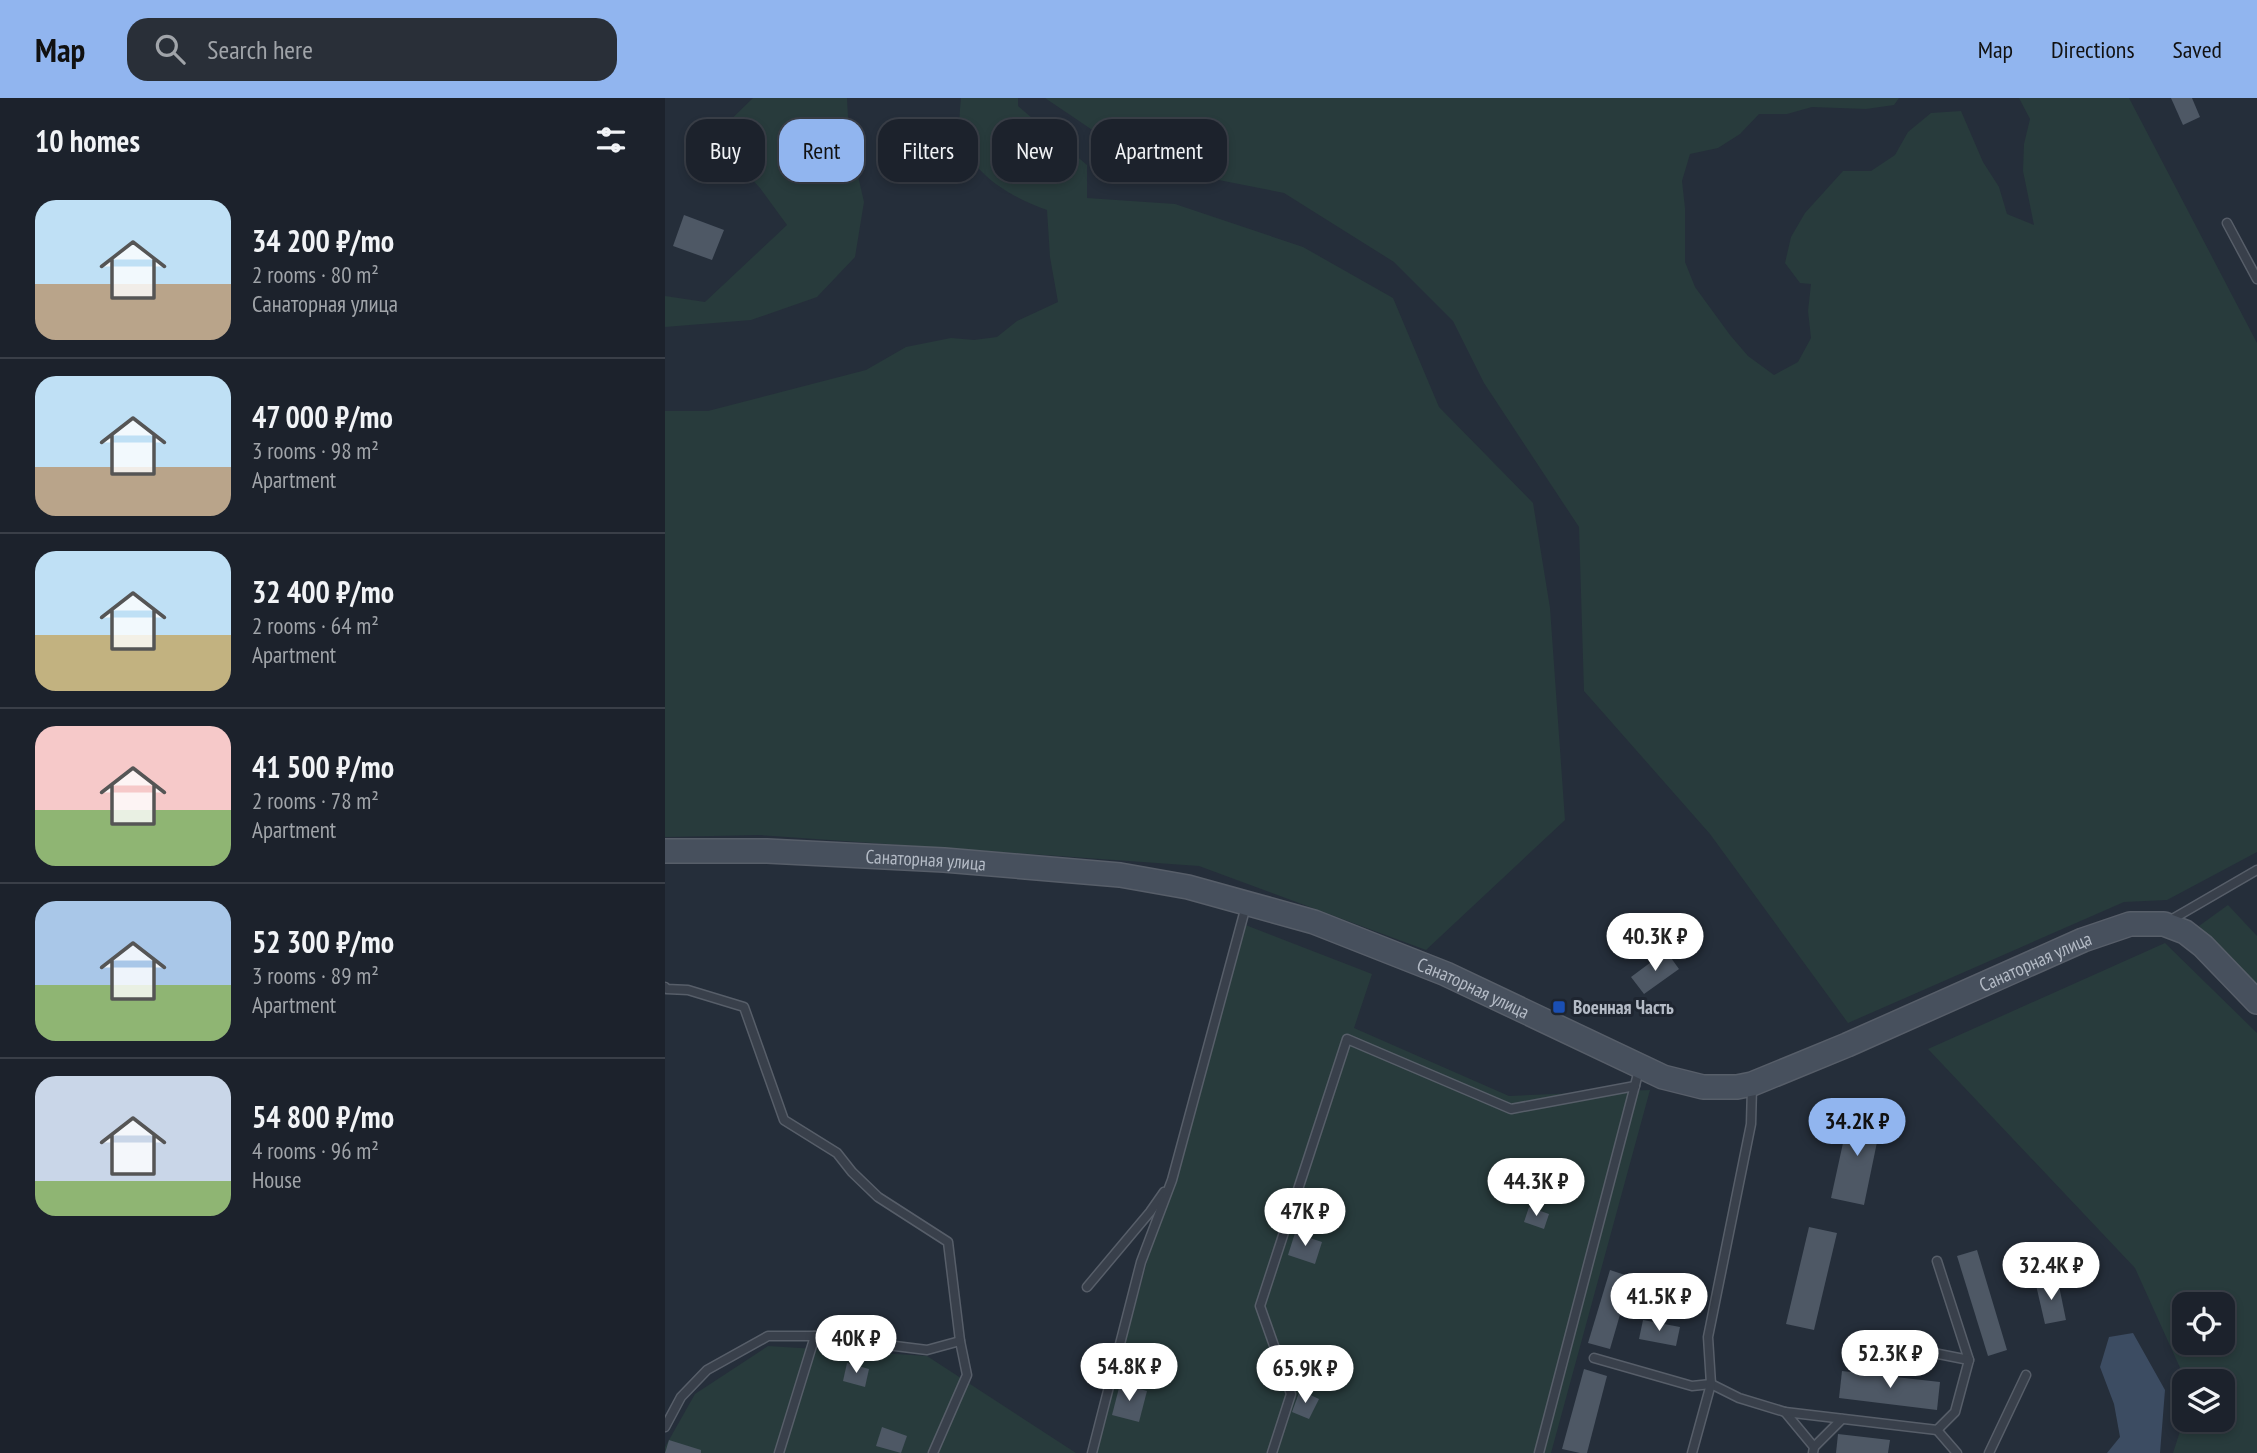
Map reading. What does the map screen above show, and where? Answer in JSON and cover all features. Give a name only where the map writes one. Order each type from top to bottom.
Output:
[{"type":"street","name":"Санаторная улица","points":[[665,851],[767,851],[944,860],[1107,874],[1188,887],[1314,922],[1446,974],[1638,1077],[1663,1077],[1703,1087],[1752,1084],[1847,1045],[2083,940],[2130,924],[2164,924],[2185,932],[2257,1002]]},
{"type":"lane","points":[[2227,223],[2257,279]]},
{"type":"lane","points":[[2164,924],[2257,870]]},
{"type":"lane","points":[[1092,1453],[1141,1262],[1171,1180],[1247,903]]},
{"type":"lane","points":[[665,986],[667,989],[688,990],[744,1007],[784,1120],[837,1153],[878,1197],[948,1242],[967,1376],[933,1453]]},
{"type":"lane","points":[[1272,1453],[1291,1394],[1260,1306],[1347,1039],[1511,1109],[1638,1077],[1539,1453]]},
{"type":"lane","points":[[1692,1453],[1711,1384],[1708,1337],[1751,1124],[1752,1084]]},
{"type":"lane","points":[[1087,1287],[1150,1212],[1171,1180]]},
{"type":"lane","points":[[1937,1261],[1969,1360],[1955,1412],[1937,1430]]},
{"type":"lane","points":[[665,1427],[681,1397],[707,1370],[768,1336],[815,1336],[927,1350],[960,1341]]},
{"type":"lane","points":[[779,1453],[815,1336]]},
{"type":"lane","points":[[1888,1344],[1969,1360]]},
{"type":"lane","points":[[1594,1358],[1692,1386],[1711,1384],[1739,1398],[1785,1412],[1937,1430],[1957,1453]]},
{"type":"lane","points":[[1989,1453],[2026,1376]]},
{"type":"lane","points":[[1785,1412],[1813,1450],[1842,1419]]},
{"type":"shaded area","points":[[753,98],[847,98],[848,119],[779,119],[779,182],[859,182],[864,202],[855,257],[817,297],[751,320],[665,327],[665,296],[705,302],[787,225],[754,182],[765,182],[765,119],[731,119]]},
{"type":"shaded area","points":[[961,98],[1018,98],[1018,106],[1033,119],[992,119],[992,181],[978,167],[978,119],[959,118]]},
{"type":"shaded area","points":[[1045,98],[1899,98],[1894,105],[1866,109],[1812,107],[1787,114],[1759,114],[1740,134],[1718,148],[1690,154],[1682,181],[1685,262],[1695,287],[1730,335],[1748,356],[1774,375],[1798,362],[1811,338],[1808,311],[1811,284],[1800,283],[1785,263],[1791,237],[1805,213],[1843,171],[1871,171],[1895,155],[1908,132],[1931,113],[1961,111],[1983,162],[1999,187],[2007,214],[2034,225],[2023,171],[2024,144],[2030,119],[2019,98],[2129,98],[2257,343],[2257,852],[2167,900],[2124,902],[1848,1023],[1710,834],[1584,691],[1579,527],[1484,383],[1453,321],[1394,262],[1284,193],[1227,182],[1227,119],[1091,119],[1091,129]]},
{"type":"shaded area","points":[[1077,156],[1087,165],[1087,198],[1175,204],[1303,247],[1393,298],[1439,407],[1533,503],[1550,608],[1565,820],[1426,950],[1199,866],[760,835],[665,837],[665,411],[708,411],[866,370],[906,347],[951,338],[974,340],[997,337],[1017,321],[1058,302],[1050,257],[1047,210],[1007,192],[995,183],[1077,182]]},
{"type":"shaded area","points":[[2228,905],[2257,936],[2257,985],[2199,926]]},
{"type":"shaded area","points":[[1243,924],[1372,974],[1354,1028],[1509,1096],[1650,1090],[1551,1453],[1095,1453],[1157,1225],[1211,1053]]},
{"type":"shaded area","points":[[2165,943],[2257,1033],[2257,1453],[2173,1453],[2180,1432],[2235,1432],[2235,1369],[2181,1369],[2174,1355],[2235,1355],[2235,1292],[2172,1292],[2172,1350],[2135,1268],[1928,1049]]},
{"type":"shaded area","points":[[768,1346],[927,1356],[1076,1453],[665,1453],[665,1447],[695,1394]]},
{"type":"water","points":[[2133,1333],[2165,1390],[2160,1453],[2107,1453],[2120,1437],[2114,1404],[2100,1367],[2109,1337]]},
{"type":"building","points":[[2171,98],[2192,98],[2200,117],[2183,125]]},
{"type":"building","points":[[684,215],[724,230],[712,260],[673,246]]},
{"type":"building","points":[[1666,951],[1679,969],[1644,994],[1631,977]]},
{"type":"building","points":[[1850,1111],[1882,1118],[1864,1205],[1831,1198]]},
{"type":"building","points":[[1529,1207],[1549,1214],[1544,1229],[1524,1222]]},
{"type":"building","points":[[1809,1227],[1837,1233],[1814,1330],[1786,1324]]},
{"type":"building","points":[[1295,1233],[1322,1242],[1315,1264],[1288,1255]]},
{"type":"building","points":[[1977,1250],[2007,1350],[1988,1356],[1957,1256]]},
{"type":"building","points":[[1610,1270],[1631,1277],[1610,1349],[1588,1343]]},
{"type":"building","points":[[2058,1281],[2066,1320],[2045,1324],[2036,1285]]},
{"type":"building","points":[[1643,1320],[1680,1327],[1676,1346],[1639,1339]]},
{"type":"building","points":[[847,1363],[869,1369],[865,1387],[843,1381]]},
{"type":"building","points":[[1584,1369],[1607,1376],[1587,1453],[1580,1453],[1562,1449]]},
{"type":"building","points":[[1842,1371],[1940,1382],[1937,1410],[1839,1398]]},
{"type":"building","points":[[1120,1384],[1147,1391],[1139,1422],[1112,1415]]},
{"type":"building","points":[[1300,1390],[1319,1399],[1309,1419],[1292,1412]]},
{"type":"building","points":[[882,1427],[907,1436],[901,1453],[876,1446]]},
{"type":"building","points":[[1838,1434],[1890,1440],[1888,1453],[1836,1453]]},
{"type":"building","points":[[669,1440],[701,1450],[701,1453],[665,1453]]},
{"type":"place","name":"Военная Часть","points":[[1559,1007]]}]
